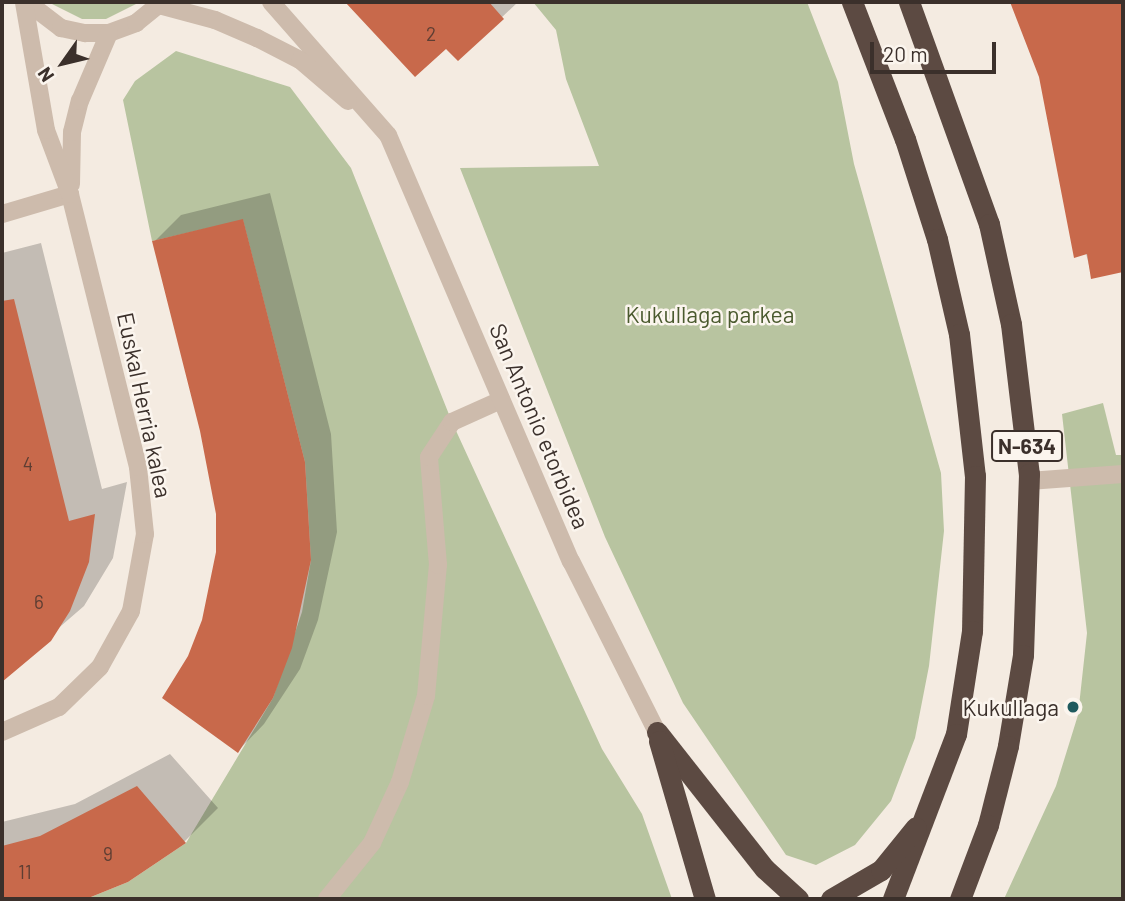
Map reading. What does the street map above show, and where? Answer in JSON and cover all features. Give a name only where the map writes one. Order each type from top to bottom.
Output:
[{"type":"highway","name":"N-634","points":[[852,2],[905,139],[937,239],[969,400],[975,476],[972,631],[956,734],[931,809],[893,899]]},
{"type":"highway","name":"N-634","points":[[909,2],[989,224],[1011,324],[1029,481],[1026,624],[1008,746],[988,825],[960,899]]},
{"type":"highway","points":[[657,732],[705,899]]},
{"type":"highway","points":[[657,732],[765,869],[798,899]]},
{"type":"highway","points":[[831,899],[881,870],[931,809]]},
{"type":"street","points":[[25,2],[61,28],[109,33],[136,23],[160,4]]},
{"type":"street","name":"Euskal Herria kalea","points":[[2,732],[60,707],[100,667],[131,611],[145,534],[138,467],[70,194],[46,130],[25,2]]},
{"type":"street","name":"San Antonio etorbidea","points":[[271,2],[387,135],[571,561],[657,732]]},
{"type":"street","name":"San Antonio etorbidea","points":[[160,4],[215,20],[300,60],[387,135]]},
{"type":"street","name":"Euskal Herria kalea","points":[[70,194],[72,132],[80,101],[109,33]]},
{"type":"street","points":[[2,214],[70,194]]},
{"type":"street","points":[[327,899],[372,843],[400,782],[426,696],[438,565],[429,457],[452,422],[501,400]]},
{"type":"street","points":[[1029,481],[1123,474]]},
{"type":"green space","points":[[48,2],[140,2],[106,19],[82,19]]},
{"type":"green space","name":"Kukullaga parkea","points":[[533,2],[807,2],[838,82],[854,164],[941,473],[944,531],[929,666],[915,738],[891,801],[855,845],[816,865],[786,855],[683,703],[605,537],[460,168],[599,166],[566,79],[556,30]]},
{"type":"green space","points":[[176,51],[290,87],[351,168],[452,422],[602,749],[642,814],[672,899],[86,899],[128,882],[186,843],[273,698],[302,612],[311,560],[305,462],[243,220],[152,241],[123,100],[135,81]]},
{"type":"green space","points":[[1103,403],[1116,455],[1123,455],[1123,899],[1004,899],[1056,786],[1078,715],[1087,633],[1062,414]]},
{"type":"building","points":[[345,2],[489,2],[504,19],[458,61],[446,49],[415,77]]},
{"type":"building","points":[[1010,2],[1123,2],[1123,272],[1091,279],[1087,254],[1074,258],[1039,77]]},
{"type":"building","points":[[243,219],[305,462],[311,560],[292,648],[273,698],[238,753],[162,698],[188,656],[202,620],[216,552],[216,514],[200,431],[152,241]]},
{"type":"building","points":[[14,299],[69,521],[95,514],[89,562],[70,611],[51,641],[2,682],[2,301]]},
{"type":"building","points":[[137,786],[186,843],[128,882],[86,899],[2,899],[2,846],[40,836]]},
{"type":"place","name":"Kukullaga","points":[[1073,707]]}]
